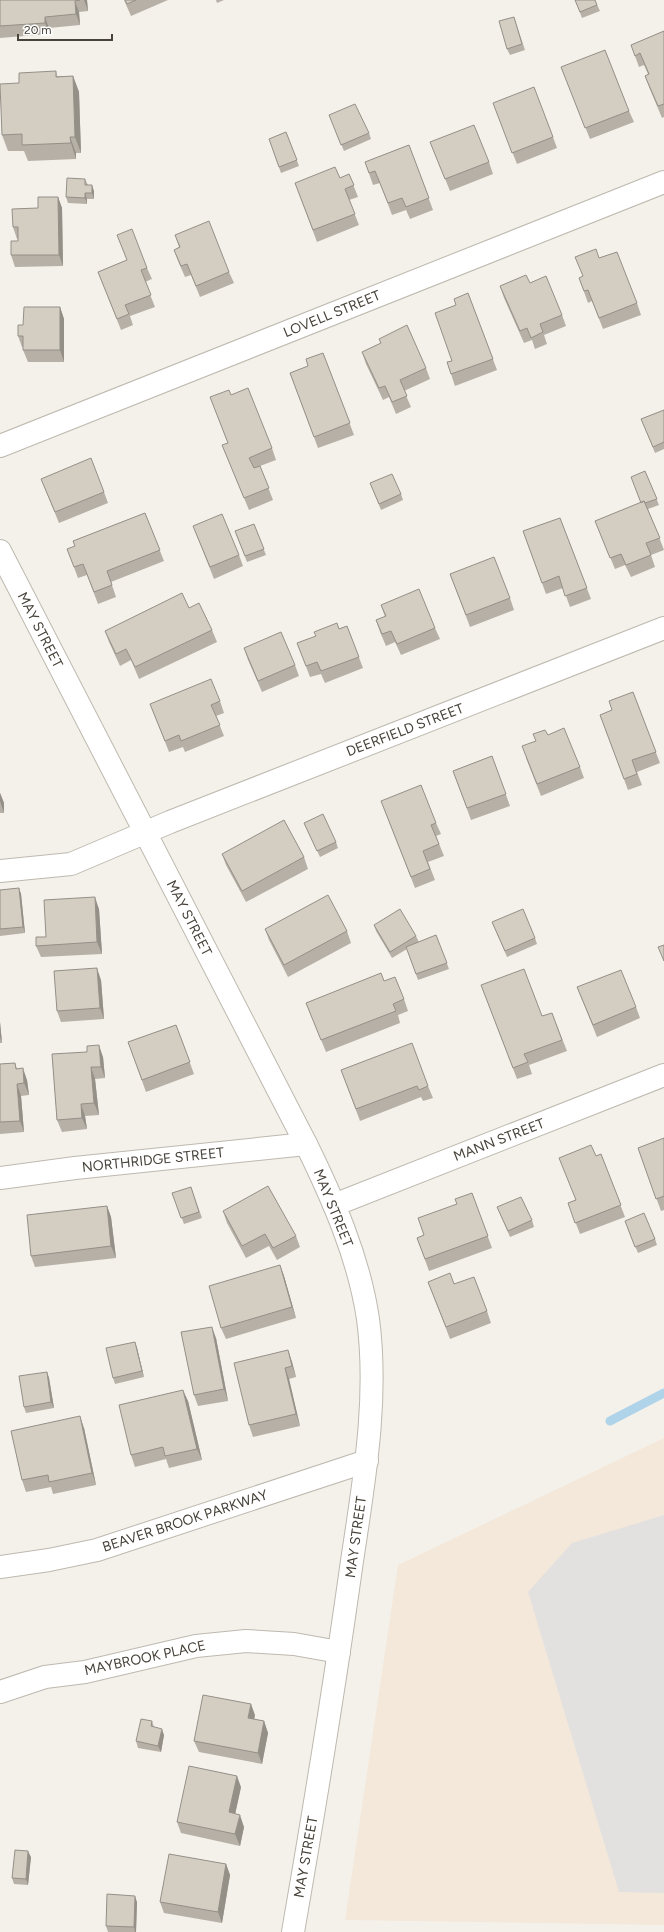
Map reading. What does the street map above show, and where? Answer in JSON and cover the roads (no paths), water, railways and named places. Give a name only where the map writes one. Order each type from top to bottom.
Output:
[{"type":"street","name":"LOVELL STREET","points":[[0,446],[662,188]]},
{"type":"street","name":"MAY STREET","points":[[0,551],[306,1144],[334,1205],[361,1282],[368,1317],[372,1351],[373,1386],[367,1461],[326,1744],[293,1932]]},
{"type":"street","name":"DEERFIELD STREET","points":[[0,871],[71,864],[145,832],[664,628]]},
{"type":"street","name":"MANN STREET","points":[[334,1205],[664,1075]]},
{"type":"street","name":"NORTHRIDGE STREET","points":[[0,1178],[74,1168],[306,1144]]},
{"type":"street","name":"BEAVER BROOK PARKWAY","points":[[0,1567],[49,1560],[97,1550],[367,1461]]},
{"type":"street","name":"MAYBROOK PLACE","points":[[0,1692],[45,1676],[85,1672],[196,1646],[246,1641],[294,1644],[339,1652]]},
{"type":"waterway","points":[[610,1421],[664,1393]]}]
